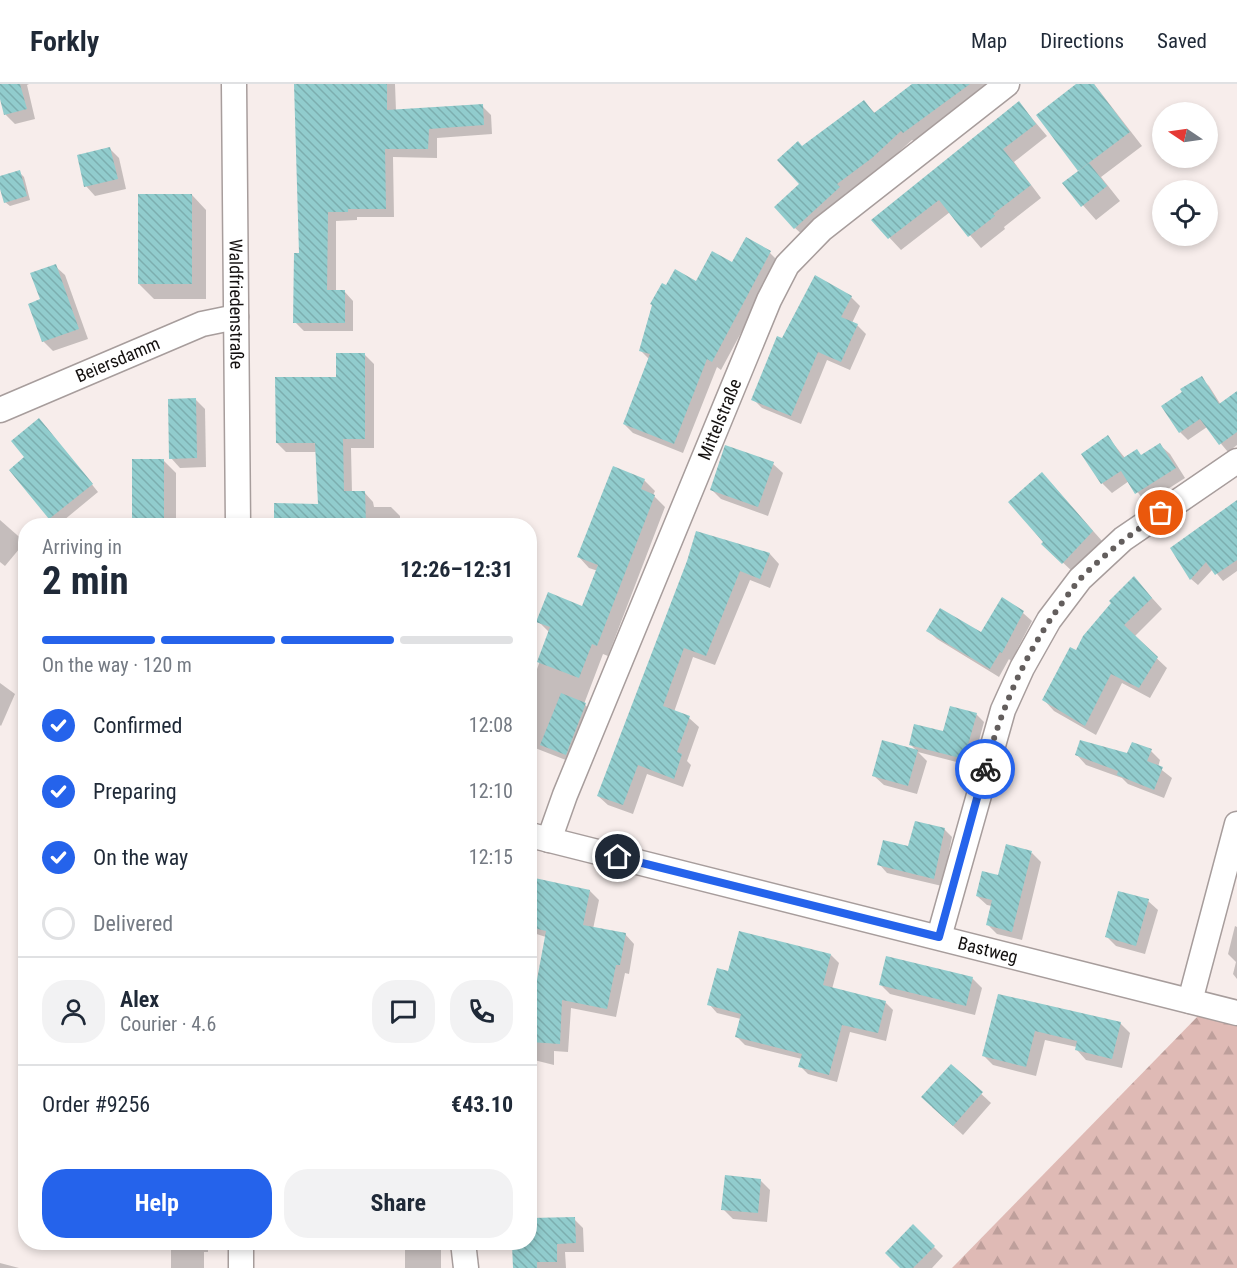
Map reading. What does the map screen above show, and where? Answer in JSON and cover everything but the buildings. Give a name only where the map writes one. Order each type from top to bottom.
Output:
[{"type":"street","name":"Waldfriedenstraße","points":[[234,84],[238,518]]},
{"type":"street","name":"Mittelstraße","points":[[539,838],[565,795],[769,300],[787,265],[822,228],[1007,84]]},
{"type":"street","name":"Beiersdamm","points":[[0,410],[202,324],[236,317]]},
{"type":"street","points":[[939,937],[1003,710],[1022,668],[1049,620],[1080,579],[1123,539],[1237,461]]},
{"type":"street","points":[[1190,1001],[1237,824]]},
{"type":"street","name":"Bastweg","points":[[539,838],[1237,1013]]},
{"type":"street","points":[[241,1250],[241,1268]]},
{"type":"street","points":[[464,1250],[466,1268]]},
{"type":"green space","points":[[1200,1014],[1237,1022],[1237,1268],[952,1268]]},
{"type":"way so far","points":[[985,769],[1003,710],[1022,668],[1049,620],[1080,579],[1123,539],[1161,513]]},
{"type":"route","points":[[618,857],[939,937],[985,769]]}]
